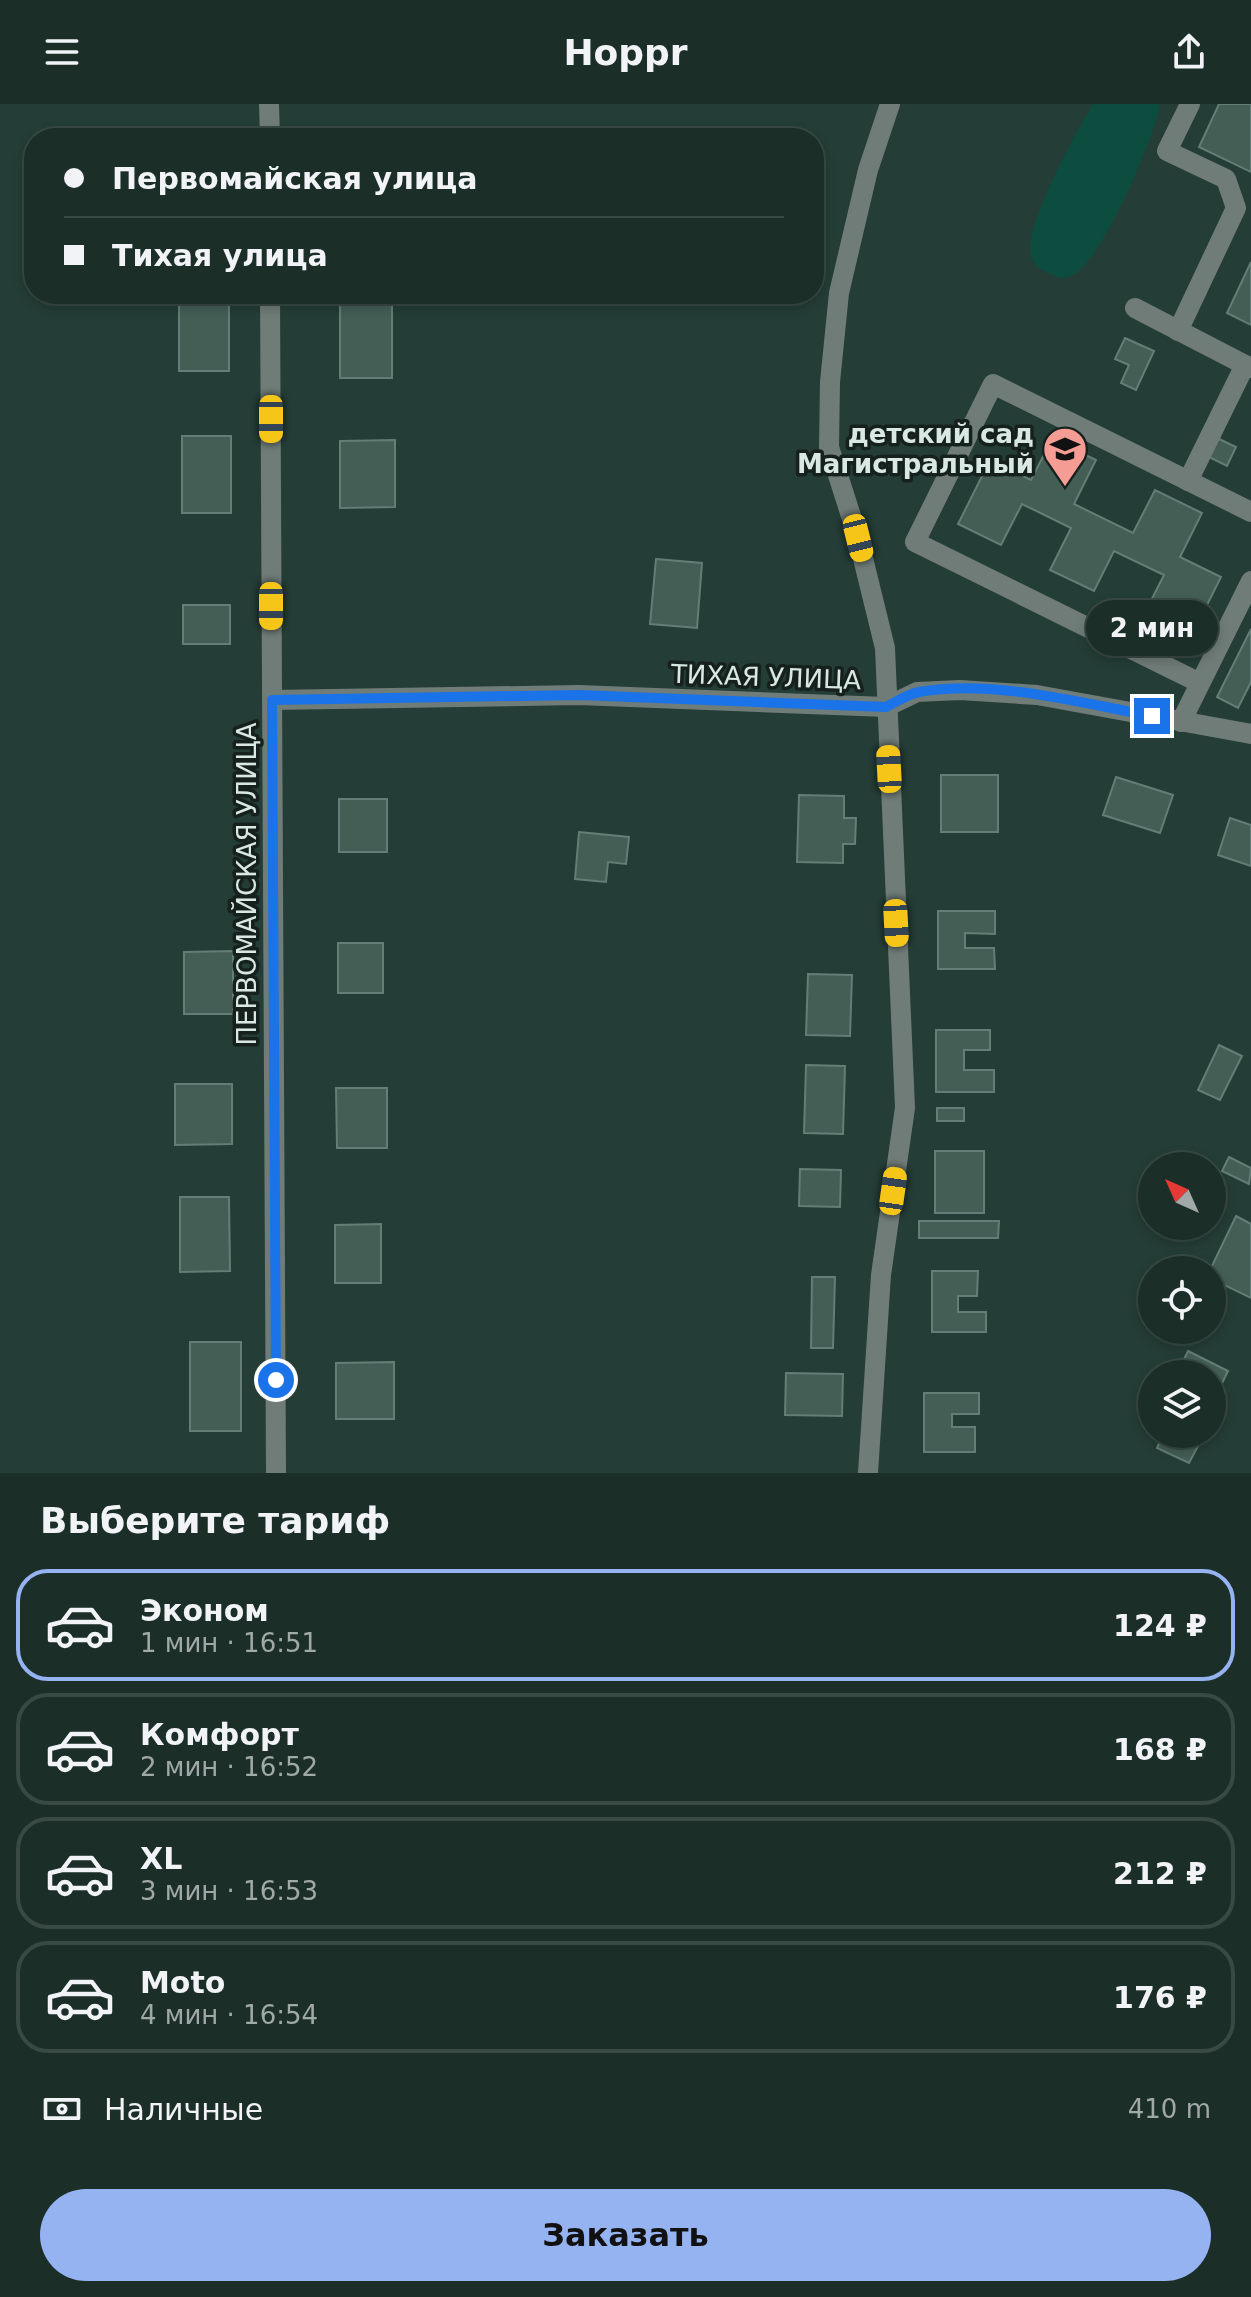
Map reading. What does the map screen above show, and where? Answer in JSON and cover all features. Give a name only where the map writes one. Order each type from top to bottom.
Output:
[{"type":"street","points":[[269,104],[270,128]]},
{"type":"street","points":[[868,1473],[881,1275],[905,1108],[885,648],[858,538],[829,447],[830,382],[839,293],[868,170],[890,104]]},
{"type":"street","points":[[1178,331],[1236,208],[1226,179],[1167,151],[1190,104]]},
{"type":"street","name":"ПЕРВОМАЙСКАЯ УЛИЦА","points":[[270,304],[276,1473]]},
{"type":"street","points":[[1135,308],[1248,367],[1188,481]]},
{"type":"street","points":[[1200,683],[915,542],[993,384],[1251,512]]},
{"type":"street","points":[[1181,722],[1251,581]]},
{"type":"street","name":"ТИХАЯ УЛИЦА","points":[[272,700],[579,695],[886,707],[917,692],[960,690],[1037,695],[1251,734]]},
{"type":"green space","points":[[1093,104],[1160,104],[1138,170],[1111,225],[1083,267],[1071,276],[1059,278],[1035,265],[1031,243],[1035,224],[1053,180]]},
{"type":"building","points":[[1219,104],[1251,104],[1251,172],[1199,147]]},
{"type":"building","points":[[1251,262],[1251,325],[1227,313]]},
{"type":"building","points":[[179,304],[229,304],[229,371],[179,371]]},
{"type":"building","points":[[340,304],[392,304],[392,378],[340,378]]},
{"type":"building","points":[[1125,338],[1154,351],[1136,390],[1121,383],[1129,365],[1115,359]]},
{"type":"building","points":[[182,436],[231,436],[231,513],[182,513]]},
{"type":"building","points":[[1217,438],[1236,447],[1227,466],[1209,457]]},
{"type":"building","points":[[1052,439],[1096,460],[1074,504],[1133,533],[1155,490],[1202,513],[1180,557],[1221,577],[1190,639],[1143,616],[1164,575],[1114,551],[1094,591],[1050,570],[1071,528],[1022,504],[1001,545],[958,524],[990,460],[1031,480]]},
{"type":"building","points":[[395,440],[395,507],[340,508],[340,441]]},
{"type":"building","points":[[656,559],[702,563],[697,628],[650,624]]},
{"type":"building","points":[[183,605],[230,605],[230,644],[183,644]]},
{"type":"building","points":[[1251,629],[1251,682],[1238,708],[1217,697]]},
{"type":"building","points":[[941,775],[998,775],[998,832],[941,832]]},
{"type":"building","points":[[1116,777],[1173,795],[1160,833],[1103,815]]},
{"type":"building","points":[[799,795],[844,796],[844,818],[856,818],[855,844],[843,844],[843,863],[797,862]]},
{"type":"building","points":[[339,799],[387,799],[387,852],[339,852]]},
{"type":"building","points":[[1230,818],[1251,825],[1251,866],[1218,855]]},
{"type":"building","points":[[579,832],[629,837],[626,864],[608,862],[606,882],[575,879]]},
{"type":"building","points":[[938,911],[995,911],[995,934],[965,933],[965,948],[994,948],[995,969],[938,969]]},
{"type":"building","points":[[338,943],[383,943],[383,993],[338,993]]},
{"type":"building","points":[[233,951],[233,1014],[184,1014],[184,952]]},
{"type":"building","points":[[808,974],[852,975],[850,1036],[806,1035]]},
{"type":"building","points":[[936,1030],[990,1030],[990,1050],[964,1050],[964,1070],[994,1070],[994,1092],[936,1092]]},
{"type":"building","points":[[1219,1045],[1242,1056],[1220,1100],[1198,1090]]},
{"type":"building","points":[[806,1065],[845,1066],[843,1134],[804,1133]]},
{"type":"building","points":[[175,1084],[232,1084],[232,1144],[175,1145]]},
{"type":"building","points":[[336,1088],[387,1088],[387,1148],[337,1148]]},
{"type":"building","points":[[937,1108],[964,1108],[964,1121],[937,1121]]},
{"type":"building","points":[[935,1151],[984,1151],[984,1213],[935,1213]]},
{"type":"building","points":[[1229,1157],[1251,1168],[1249,1184],[1226,1173]]},
{"type":"building","points":[[800,1169],[841,1170],[840,1207],[799,1206]]},
{"type":"building","points":[[180,1197],[229,1197],[230,1271],[180,1272]]},
{"type":"building","points":[[1236,1216],[1251,1224],[1251,1298],[1226,1286],[1226,1256],[1217,1256]]},
{"type":"building","points":[[919,1221],[999,1221],[998,1238],[919,1238]]},
{"type":"building","points":[[381,1224],[381,1283],[335,1283],[335,1225]]},
{"type":"building","points":[[932,1271],[978,1271],[977,1296],[958,1296],[958,1312],[986,1312],[986,1332],[932,1332]]},
{"type":"building","points":[[812,1277],[835,1277],[833,1348],[811,1348]]},
{"type":"building","points":[[190,1342],[241,1342],[241,1431],[190,1431]]},
{"type":"building","points":[[1188,1351],[1206,1360],[1184,1360]]},
{"type":"building","points":[[394,1362],[394,1419],[336,1419],[336,1363]]},
{"type":"building","points":[[786,1373],[843,1374],[842,1416],[785,1415]]},
{"type":"building","points":[[924,1393],[979,1393],[979,1414],[952,1414],[952,1427],[975,1427],[975,1452],[924,1452]]},
{"type":"building","points":[[1157,1448],[1197,1448],[1189,1463]]},
{"type":"place","name":"детский сад Магистральный","points":[[1065,488]]},
{"type":"route","points":[[276,1380],[272,700],[579,695],[886,707],[917,692],[960,690],[1037,695],[1152,716]]}]
